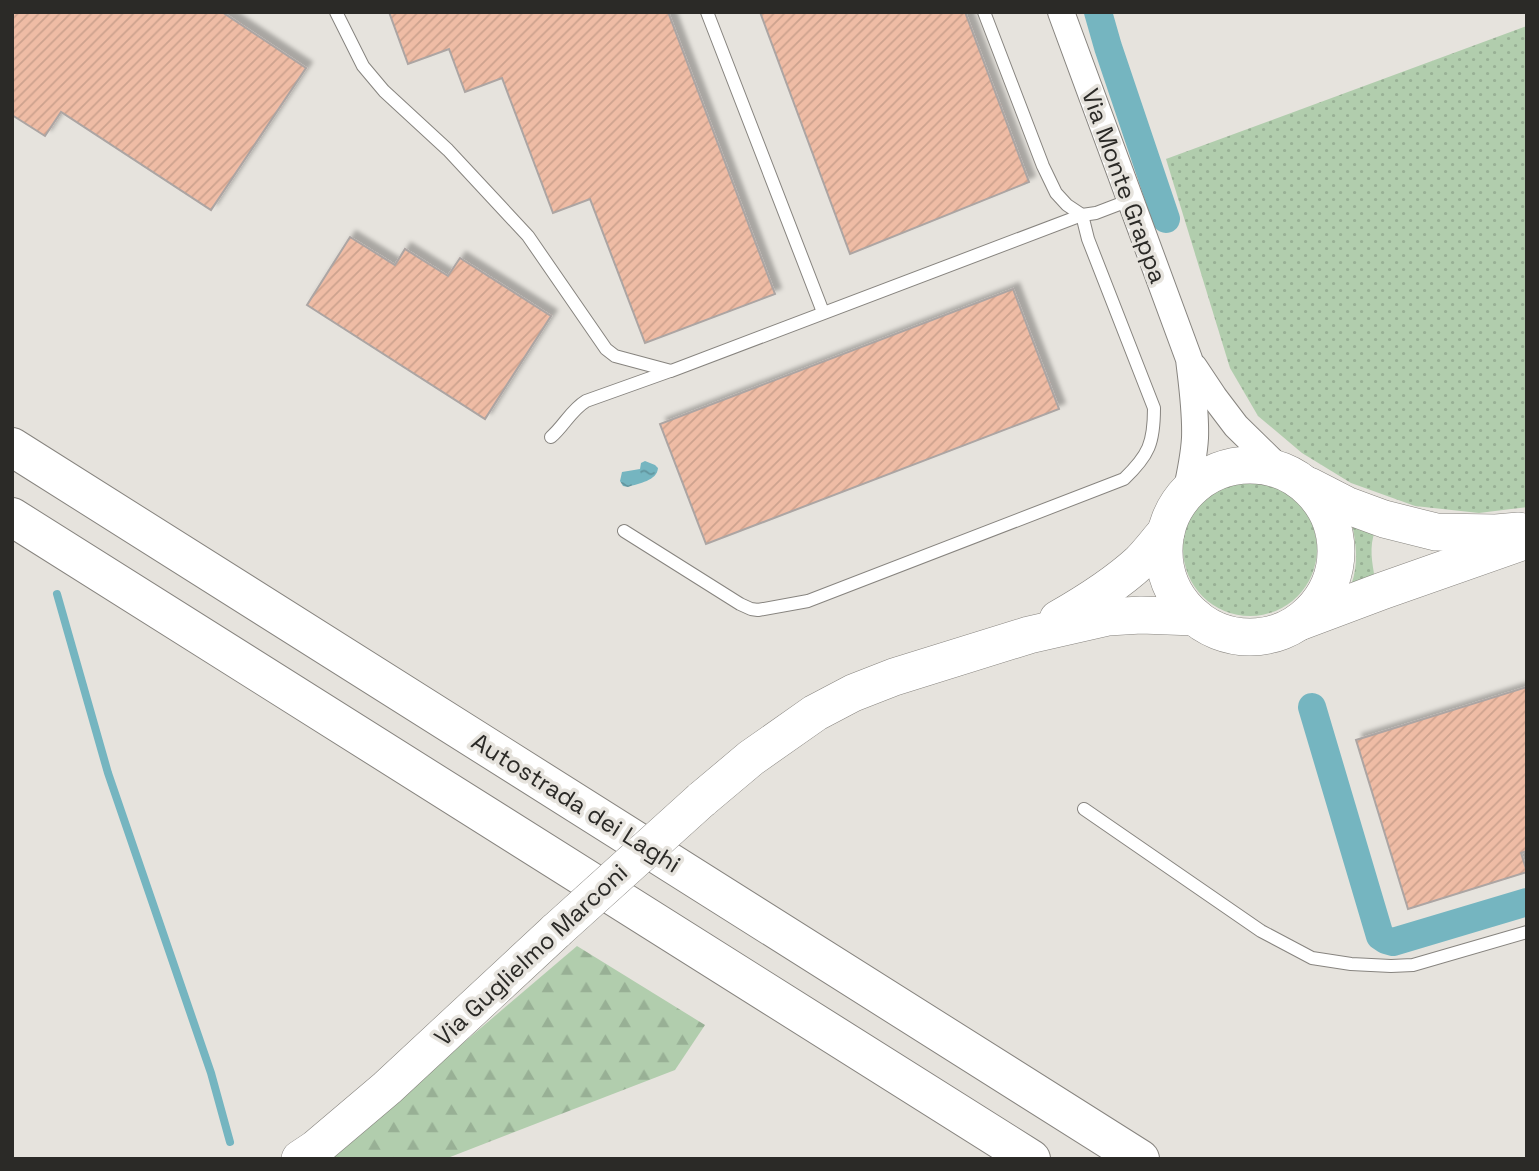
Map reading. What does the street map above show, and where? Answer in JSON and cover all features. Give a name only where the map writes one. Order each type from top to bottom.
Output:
[{"type":"highway","name":"Autostrada dei Laghi","points":[[12,447],[1140,1159]]},
{"type":"highway","points":[[12,517],[1031,1159]]},
{"type":"street","name":"Via Monte Grappa","points":[[1061,12],[1189,359],[1195,401],[1195,437],[1186,493]]},
{"type":"street","name":"Via Monte Grappa","points":[[1189,359],[1236,426],[1295,478]]},
{"type":"street","points":[[1527,530],[1496,533],[1436,532],[1384,519],[1346,505],[1295,478],[1257,465],[1231,467],[1206,477],[1186,493],[1173,512],[1166,532],[1164,556],[1168,579],[1179,600],[1195,617],[1219,631],[1246,638],[1273,635],[1382,591],[1527,540]]},
{"type":"street","points":[[1295,478],[1322,503],[1332,523],[1337,544],[1336,566],[1329,587],[1317,606],[1301,622]]},
{"type":"street","name":"Via Guglielmo Marconi","points":[[1029,635],[1081,606],[1111,585],[1140,561],[1166,532]]},
{"type":"street","name":"Via Guglielmo Marconi","points":[[300,1159],[387,1087],[701,800],[761,751],[815,713],[853,693],[894,677],[1029,635],[1123,615],[1195,617]]},
{"type":"lane","points":[[336,12],[363,66],[384,92],[448,150],[528,236],[606,349],[615,356],[671,371]]},
{"type":"lane","points":[[707,12],[823,313]]},
{"type":"lane","points":[[624,531],[740,604],[751,609],[772,608],[808,601],[1124,479],[1139,464],[1149,448],[1154,426],[1154,408],[1088,239],[1082,215],[1056,193],[984,12]]},
{"type":"lane","points":[[551,437],[576,407],[586,401],[1082,215],[1096,213],[1130,200]]},
{"type":"lane","points":[[1084,809],[1261,931],[1312,958],[1363,965],[1413,965],[1527,932]]},
{"type":"green space","points":[[1527,26],[1527,507],[1479,513],[1415,506],[1351,483],[1302,453],[1258,416],[1230,368],[1166,159]]},
{"type":"green space","points":[[1250,482],[1276,487],[1297,502],[1312,523],[1317,549],[1312,575],[1297,596],[1276,611],[1250,616],[1224,611],[1203,596],[1188,575],[1183,549],[1188,523],[1203,502],[1224,487]]},
{"type":"green space","points":[[1352,523],[1375,531],[1372,561],[1375,579],[1351,585],[1356,562]]},
{"type":"green space","points":[[577,946],[705,1025],[675,1070],[445,1159],[327,1159]]},
{"type":"water","points":[[645,461],[658,468],[654,476],[642,483],[623,486],[620,481],[622,472],[640,469],[641,463]]},
{"type":"building","points":[[12,12],[222,12],[306,68],[211,210],[61,112],[45,136],[12,115]]},
{"type":"building","points":[[389,12],[668,12],[775,294],[645,343],[590,199],[553,213],[502,78],[465,92],[449,49],[408,64]]},
{"type":"building","points":[[760,12],[965,12],[1029,182],[850,254]]},
{"type":"building","points":[[350,237],[395,265],[405,249],[448,276],[460,258],[551,316],[485,419],[307,305]]},
{"type":"building","points":[[1013,289],[1059,409],[706,544],[660,424]]},
{"type":"building","points":[[1527,687],[1527,851],[1521,853],[1527,872],[1408,909],[1356,740]]},
{"type":"waterway","points":[[1098,12],[1166,219]]},
{"type":"waterway","points":[[57,594],[108,773],[211,1073],[230,1142]]},
{"type":"waterway","points":[[1312,707],[1380,936],[1393,942],[1527,902]]}]
